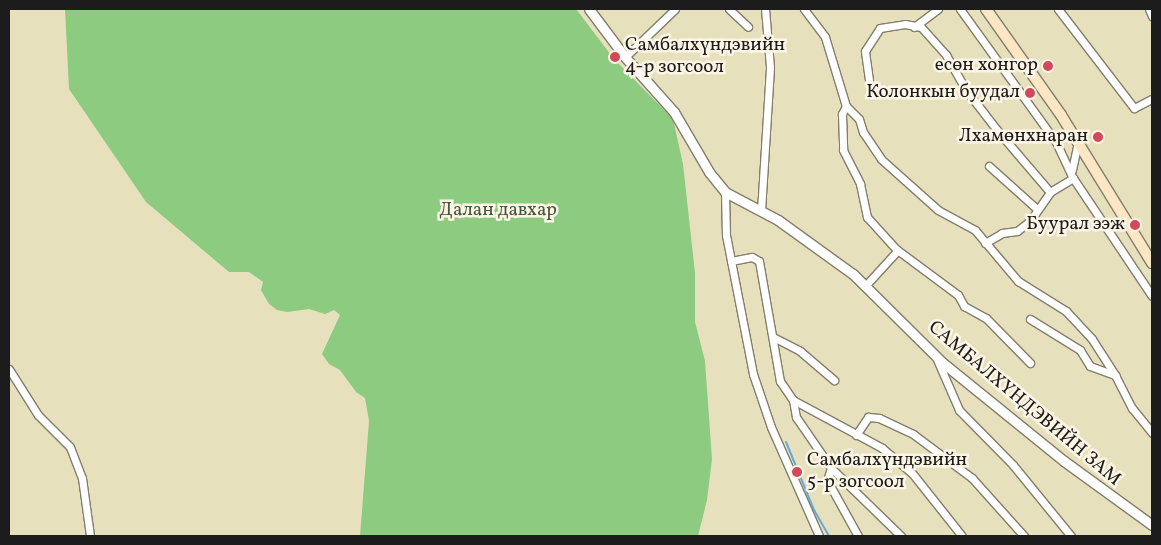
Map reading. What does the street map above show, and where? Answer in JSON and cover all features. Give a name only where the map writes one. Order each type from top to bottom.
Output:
[{"type":"main road","points":[[986,9],[1078,142],[1152,264]]},
{"type":"street","name":"САМБАЛХҮНДЭВИЙН ЗАМ","points":[[590,9],[625,57],[674,112],[713,178],[725,192],[790,228],[866,285],[936,357],[1058,456],[1152,525]]},
{"type":"street","points":[[625,57],[675,9]]},
{"type":"street","points":[[729,9],[748,27]]},
{"type":"street","points":[[761,211],[769,99],[765,9]]},
{"type":"street","points":[[804,9],[826,37],[846,106],[860,119],[863,132],[881,159],[938,210],[975,230],[1018,281],[1066,311],[1098,349],[1115,375],[1132,408],[1152,432]]},
{"type":"street","points":[[914,27],[938,9]]},
{"type":"street","points":[[960,9],[1056,142],[1073,178],[1152,296]]},
{"type":"street","points":[[1058,9],[1134,108],[1152,99]]},
{"type":"street","points":[[1150,9],[1152,16]]},
{"type":"street","points":[[869,80],[865,51],[880,28],[887,24],[921,27],[946,55],[966,90],[1050,192]]},
{"type":"street","points":[[846,106],[842,114],[843,150],[860,184],[867,217],[898,250],[958,295],[964,306],[986,318],[1030,363]]},
{"type":"street","points":[[1073,178],[1072,161],[1078,142]]},
{"type":"street","points":[[989,166],[1037,209]]},
{"type":"street","points":[[985,243],[1002,234],[1017,231],[1030,221],[1050,192],[1073,178]]},
{"type":"street","points":[[725,192],[724,211],[731,260],[760,397],[819,536]]},
{"type":"street","points":[[866,285],[898,250]]},
{"type":"street","points":[[731,260],[752,257],[758,260],[780,380],[793,400],[796,417],[831,468],[901,536]]},
{"type":"street","points":[[1030,319],[1080,350],[1090,366],[1115,375]]},
{"type":"street","points":[[773,337],[800,351],[834,380]]},
{"type":"street","points":[[1080,350],[1098,349]]},
{"type":"street","points":[[936,357],[959,410],[1013,465],[1071,536]]},
{"type":"street","points":[[9,369],[38,415],[70,447],[82,478],[90,536]]},
{"type":"street","points":[[793,400],[882,448],[912,473],[962,536]]},
{"type":"street","points":[[856,435],[868,416],[880,418],[913,434],[972,478],[1024,536]]},
{"type":"street","points":[[831,468],[827,480],[858,536]]},
{"type":"green space","name":"Далан давхар","points":[[65,9],[576,9],[614,59],[673,119],[683,164],[695,273],[695,322],[705,361],[712,459],[707,500],[698,536],[360,536],[369,421],[365,398],[356,392],[340,370],[329,364],[322,354],[340,315],[334,310],[325,314],[309,309],[287,312],[277,310],[269,304],[261,290],[263,282],[249,272],[229,272],[146,202],[69,89]]},
{"type":"waterway","points":[[786,442],[814,510],[829,536]]},
{"type":"place","name":"Самбалхүндэвийн 4-р зогсоол","points":[[615,57]]},
{"type":"place","name":"есөн хонгор","points":[[1048,66]]},
{"type":"place","name":"Колонкын буудал","points":[[1030,93]]},
{"type":"place","name":"Лхамөнхнаран","points":[[1098,137]]},
{"type":"place","name":"Буурал ээж","points":[[1135,225]]},
{"type":"place","name":"Самбалхүндэвийн 5-р зогсоол","points":[[797,472]]}]
